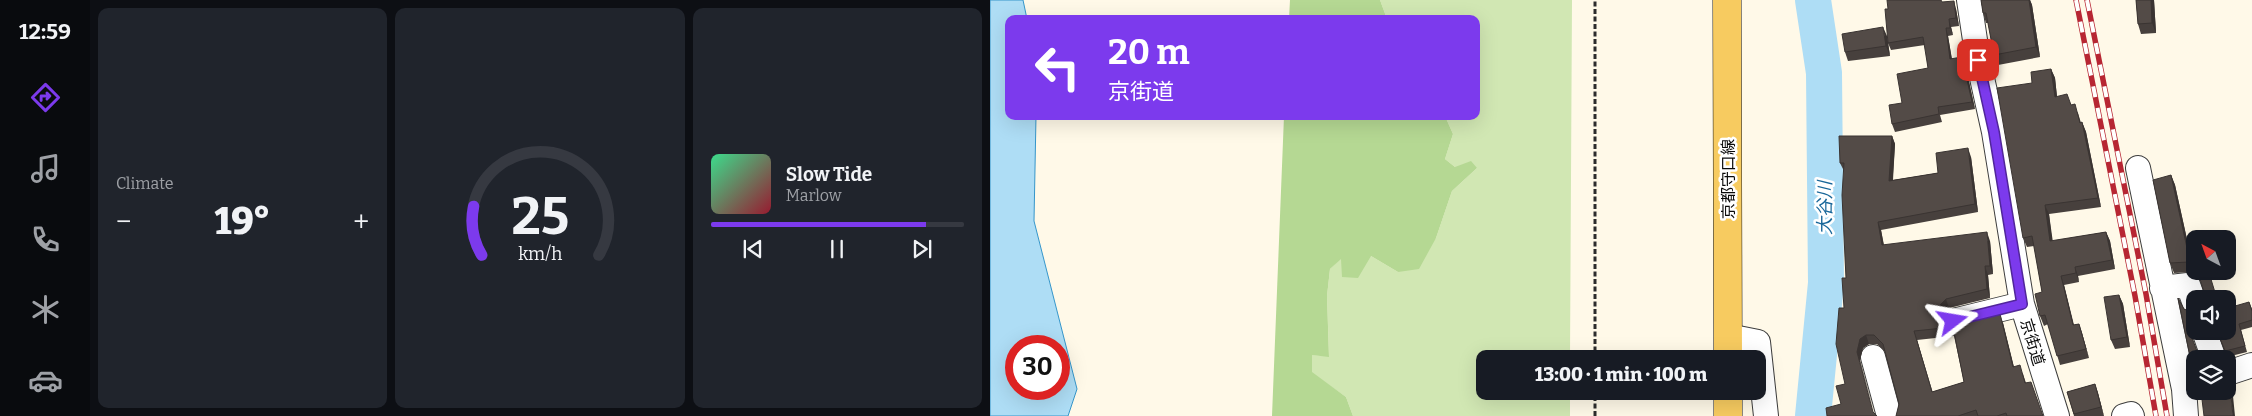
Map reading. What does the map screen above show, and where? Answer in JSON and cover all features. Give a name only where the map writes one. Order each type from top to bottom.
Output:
[{"type":"main road","name":"京都守口線","points":[[1727,0],[1728,347]]},
{"type":"main road","points":[[1728,400],[1728,416]]},
{"type":"street","name":"京街道","points":[[1969,0],[1978,60],[1994,132],[2022,304],[2057,416]]},
{"type":"street","points":[[2138,168],[2162,288],[2186,376]]},
{"type":"street","points":[[2162,288],[2188,285],[2190,290]]},
{"type":"street","points":[[1953,321],[2022,304]]},
{"type":"street","points":[[1728,347],[1758,342],[1766,416]]},
{"type":"street","points":[[1873,357],[1889,416]]},
{"type":"street","points":[[2236,370],[2252,365]]},
{"type":"street","points":[[2186,416],[2188,400]]},
{"type":"street","points":[[2124,416],[2132,414],[2132,416]]},
{"type":"path","points":[[1595,0],[1595,350]]},
{"type":"path","points":[[1595,400],[1595,416]]},
{"type":"green space","points":[[1290,0],[1380,0],[1386,15],[1289,15]]},
{"type":"green space","points":[[1380,0],[1572,0],[1570,350],[1476,350],[1476,400],[1570,400],[1570,416],[1353,416],[1346,397],[1312,373],[1312,355],[1329,356],[1327,296],[1330,269],[1341,258],[1371,256],[1398,272],[1436,238],[1452,191],[1477,168],[1455,167],[1445,159],[1453,134],[1447,120],[1480,120],[1480,15],[1386,15]]},
{"type":"green space","points":[[1284,120],[1447,120],[1453,134],[1445,159],[1455,167],[1471,161],[1477,168],[1452,191],[1436,238],[1419,269],[1398,272],[1371,256],[1358,278],[1342,277],[1341,259],[1330,269],[1327,296],[1329,357],[1312,355],[1312,372],[1346,397],[1353,416],[1272,416]]},
{"type":"water","points":[[990,0],[1023,0],[1026,15],[1005,15],[1005,120],[1036,120],[1034,221],[1063,335],[1005,335],[1005,400],[1070,400],[1070,362],[1077,389],[1068,416],[990,416]]},
{"type":"building","points":[[1887,0],[1954,1],[1956,18],[1949,19],[1950,28],[1946,28],[1950,59],[1962,57],[1972,102],[1938,107],[1939,114],[1892,124],[1889,105],[1902,103],[1897,74],[1928,68],[1923,37],[1888,43],[1885,9],[1888,9]]},
{"type":"building","points":[[1981,0],[2029,0],[2036,47],[1994,55],[1986,13],[1983,13]]},
{"type":"building","points":[[2136,0],[2151,0],[2152,23],[2138,24]]},
{"type":"building","points":[[1883,27],[1886,46],[1845,52],[1842,34]]},
{"type":"building","points":[[2051,69],[2055,97],[2067,94],[2071,105],[2075,104],[2080,123],[2082,122],[2098,198],[2045,205],[2050,241],[2106,232],[2112,260],[2075,267],[2076,273],[2061,276],[2073,325],[2079,324],[2086,349],[2057,356],[2045,315],[2040,316],[2035,294],[2042,292],[2032,236],[2023,238],[1997,88],[2032,83],[2031,72]]},
{"type":"building","points":[[1839,136],[1892,136],[1889,181],[1938,173],[1936,153],[1968,148],[1975,204],[1878,222],[1882,245],[1987,232],[1990,266],[1985,266],[1987,289],[1946,299],[1937,308],[1937,316],[1946,326],[1953,326],[2000,314],[2013,367],[2020,365],[2025,383],[2031,382],[2043,416],[2007,416],[2006,413],[1997,416],[1978,416],[1976,410],[1958,416],[1896,416],[1899,404],[1883,344],[1874,335],[1866,335],[1860,339],[1857,352],[1873,412],[1877,416],[1827,416],[1826,408],[1841,404],[1836,386],[1845,384],[1836,344],[1839,308],[1844,308],[1842,278],[1846,278],[1842,195],[1844,163],[1840,163]],"holes":[[[1953,327],[1964,382],[1932,392],[1914,331]]]},
{"type":"building","points":[[2171,175],[2186,243],[2186,262],[2170,263],[2153,180]]},
{"type":"building","points":[[2200,280],[2211,280],[2214,290],[2203,290]]},
{"type":"building","points":[[2119,295],[2127,337],[2111,340],[2104,297]]},
{"type":"building","points":[[2178,298],[2186,310],[2186,337]]},
{"type":"building","points":[[2249,302],[2252,320],[2239,324],[2245,346],[2225,350],[2221,340],[2236,340],[2236,306]]},
{"type":"building","points":[[2187,340],[2193,340],[2197,350],[2189,350]]},
{"type":"building","points":[[2095,384],[2101,407],[2074,414],[2067,392]]},
{"type":"building","points":[[2202,400],[2231,400],[2233,416],[2204,416]]},
{"type":"waterway","name":"大谷川","points":[[1813,0],[1824,73],[1826,283],[1813,416]]},
{"type":"railway","points":[[2076,0],[2135,296],[2156,416]]},
{"type":"railway","points":[[2087,0],[2146,294],[2167,416]]},
{"type":"route","points":[[1953,321],[2022,304],[1994,132],[1978,60]]}]
